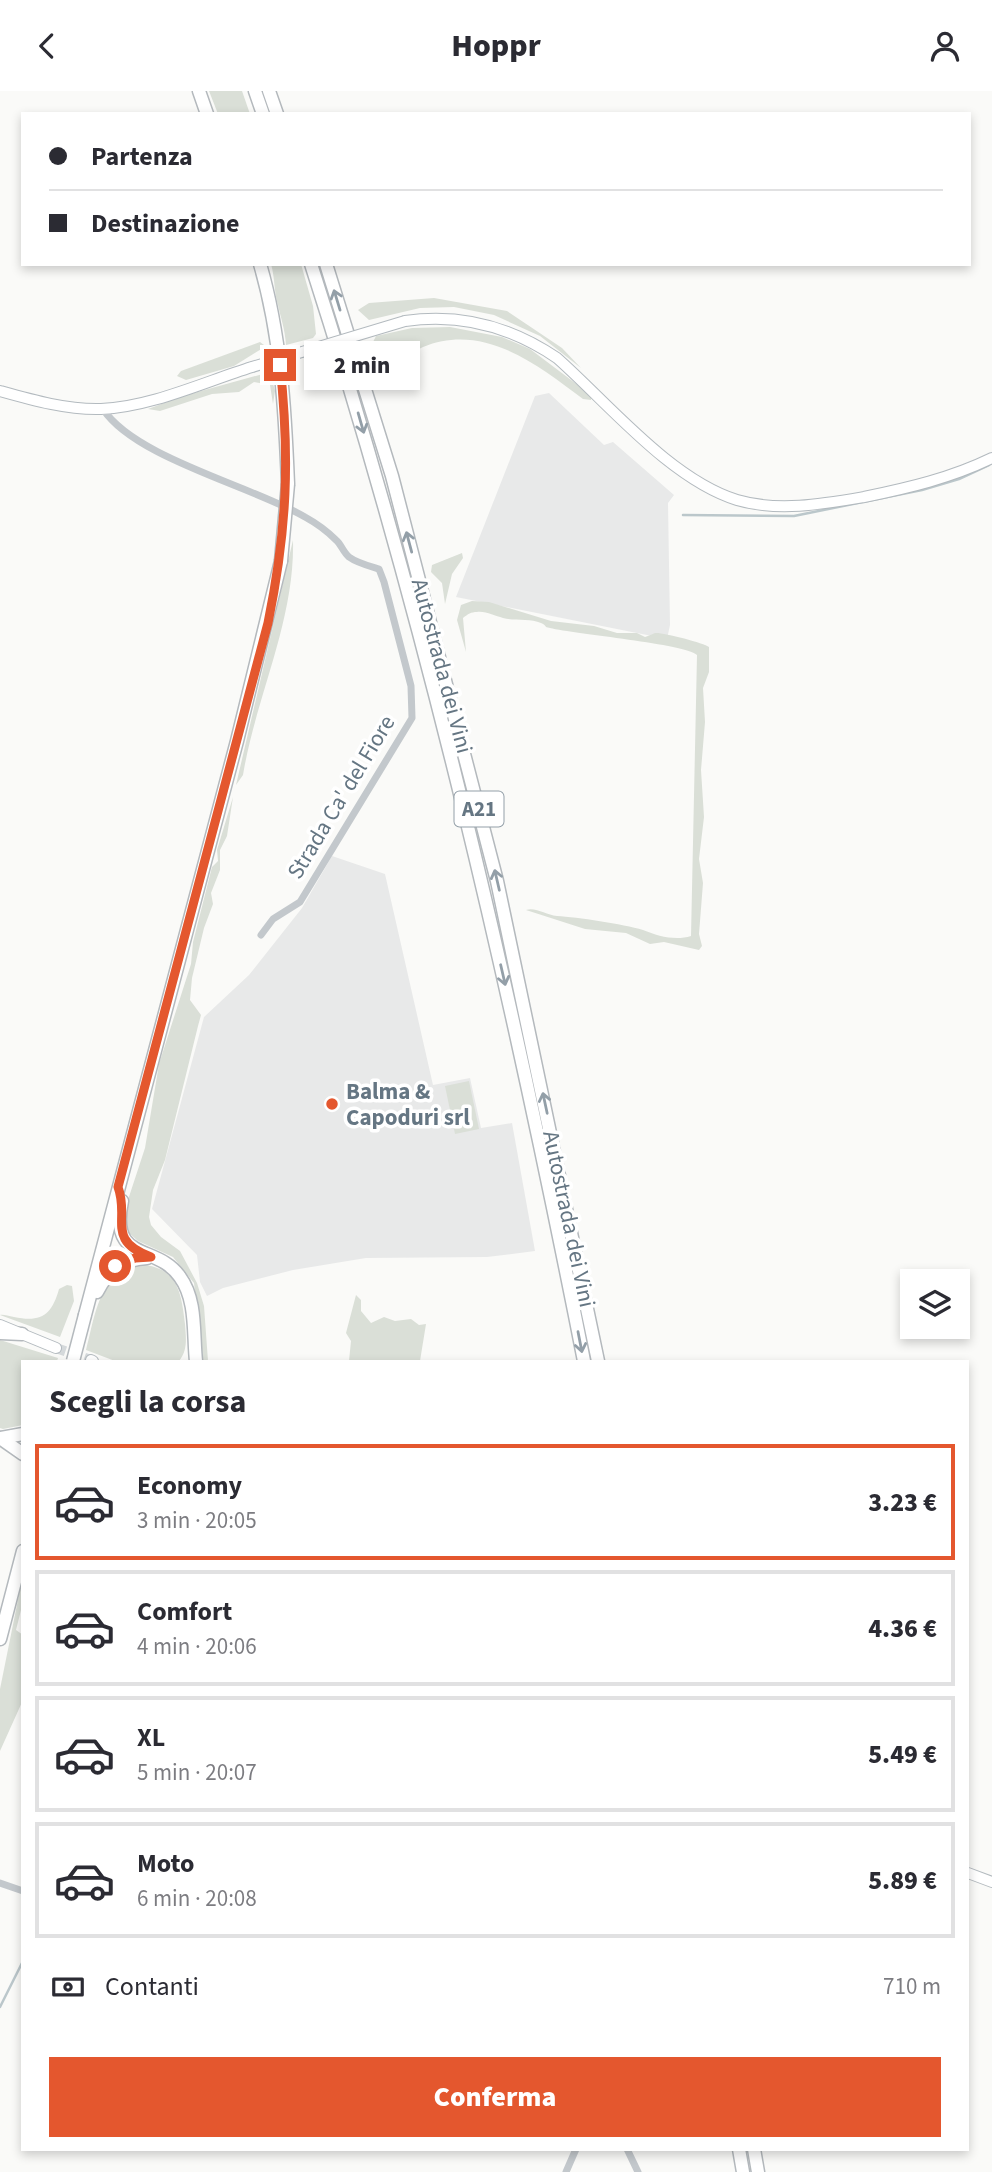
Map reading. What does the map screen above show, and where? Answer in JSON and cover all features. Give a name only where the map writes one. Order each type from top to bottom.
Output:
[{"type":"highway","points":[[199,91],[206,112]]},
{"type":"highway","points":[[255,91],[262,112]]},
{"type":"highway","points":[[269,91],[276,112]]},
{"type":"highway","points":[[73,1360],[268,623],[281,561],[288,484],[286,418],[277,339],[260,266]]},
{"type":"highway","name":"Autostrada dei Vini","points":[[313,266],[392,529],[454,762],[512,1013],[584,1360]]},
{"type":"highway","name":"Autostrada dei Vini","points":[[327,266],[392,476],[498,881],[598,1360]]},
{"type":"highway","points":[[118,1187],[122,1198],[121,1232],[130,1247],[170,1265],[181,1277],[190,1300],[196,1360]]},
{"type":"highway","points":[[85,1315],[110,1271],[124,1261],[151,1257]]},
{"type":"highway","points":[[186,1360],[193,1332]]},
{"type":"highway","points":[[0,1333],[22,1333]]},
{"type":"highway","points":[[0,1438],[21,1434]]},
{"type":"highway","points":[[0,1438],[21,1453]]},
{"type":"highway","points":[[0,1639],[21,1559]]},
{"type":"highway","points":[[739,2151],[743,2172]]},
{"type":"highway","points":[[754,2151],[758,2172]]},
{"type":"street","points":[[0,391],[71,407],[103,409],[146,401],[405,321],[430,317],[471,320],[511,332],[541,346],[660,452],[705,484],[736,500],[783,506],[825,504],[930,482],[992,458]]},
{"type":"street","name":"Strada Ca' del Fiore","points":[[103,409],[120,429],[146,444],[201,473],[244,487],[307,518],[337,541],[348,556],[379,569],[384,582],[411,686],[412,718],[300,902],[273,919],[261,935]]},
{"type":"street","points":[[0,1325],[57,1348]]},
{"type":"street","points":[[969,1873],[992,1882]]},
{"type":"street","points":[[0,1883],[21,1890]]},
{"type":"street","points":[[566,2172],[575,2151]]},
{"type":"street","points":[[628,2151],[638,2172]]},
{"type":"shaded area","points":[[209,91],[242,91],[249,112],[217,112]]},
{"type":"shaded area","points":[[271,266],[302,266],[313,306],[316,334],[313,338],[286,345]]},
{"type":"shaded area","points":[[434,298],[507,311],[562,348],[581,368],[540,336],[494,315],[454,307],[420,308],[369,320],[358,310],[369,303]]},
{"type":"shaded area","points":[[450,327],[502,337],[530,349],[591,395],[591,400],[583,399],[529,361],[489,344],[467,340],[446,341],[423,347],[410,356],[407,348],[389,355],[371,346],[376,336],[412,328]]},
{"type":"shaded area","points":[[260,342],[264,345],[263,348],[234,366],[186,380],[177,376],[181,371]]},
{"type":"shaded area","points":[[270,372],[275,391],[273,404],[270,385],[254,382],[239,392],[212,394],[160,411],[148,409],[183,396]]},
{"type":"shaded area","points":[[549,393],[604,445],[613,442],[674,495],[668,503],[670,625],[667,639],[456,597],[535,396]]},
{"type":"shaded area","points":[[293,540],[288,600],[243,775],[236,785]]},
{"type":"shaded area","points":[[462,553],[463,558],[452,574],[445,604],[442,583],[431,572],[432,565]]},
{"type":"shaded area","points":[[472,601],[489,602],[551,621],[594,626],[617,633],[637,633],[645,637],[655,633],[666,634],[709,647],[709,672],[703,688],[705,722],[701,770],[704,817],[699,859],[703,883],[699,934],[702,946],[699,950],[664,942],[650,944],[626,933],[585,929],[526,910],[624,925],[667,937],[691,936],[697,655],[673,647],[563,630],[547,627],[537,621],[508,619],[480,612],[463,618],[466,652],[457,620],[461,605]]},
{"type":"shaded area","points":[[233,797],[227,836],[220,850],[220,870],[211,893],[213,904],[204,928],[192,978],[190,1000],[201,1015],[165,1160],[153,1190],[149,1217],[151,1225],[161,1237],[180,1251],[197,1283],[204,1306],[208,1360],[203,1360],[194,1283],[173,1257],[138,1241],[128,1232],[125,1209],[145,1148],[159,1064],[191,964],[193,942],[212,867],[218,861],[217,850]]},
{"type":"shaded area","points":[[332,856],[385,874],[433,1085],[470,1078],[481,1128],[512,1123],[535,1251],[487,1257],[366,1258],[293,1270],[223,1288],[207,1296],[200,1282],[197,1255],[152,1209],[204,1017],[249,975],[302,908]]},
{"type":"shaded area","points":[[469,1081],[479,1129],[455,1134],[445,1086]]},
{"type":"shaded area","points":[[134,1264],[148,1265],[168,1274],[174,1281],[181,1300],[186,1339],[184,1353],[180,1360],[112,1360],[86,1350],[105,1288],[122,1270]]},
{"type":"shaded area","points":[[72,1286],[74,1301],[60,1337],[0,1315],[32,1319],[44,1315],[53,1305],[59,1289]]},
{"type":"shaded area","points":[[356,1295],[361,1300],[361,1311],[371,1323],[384,1317],[395,1321],[411,1319],[419,1325],[426,1324],[420,1360],[349,1360],[351,1341],[346,1333]]},
{"type":"shaded area","points":[[0,1340],[58,1358],[21,1360],[21,1425],[0,1428]]},
{"type":"shaded area","points":[[21,1585],[21,1610],[16,1630],[21,1634],[21,1704],[0,1751],[0,1689]]},
{"type":"waterway","points":[[683,515],[794,516],[922,490],[959,479],[989,465]]},
{"type":"waterway","points":[[0,2007],[21,1965]]},
{"type":"tunnel","points":[[56,1348],[91,1360]]},
{"type":"place","name":"Balma & Capoduri srl","points":[[332,1104]]},
{"type":"route","points":[[115,1266],[135,1258],[151,1257],[137,1252],[125,1241],[119,1221],[122,1198],[118,1187],[268,623],[281,561],[288,484],[286,418],[280,365]]}]
